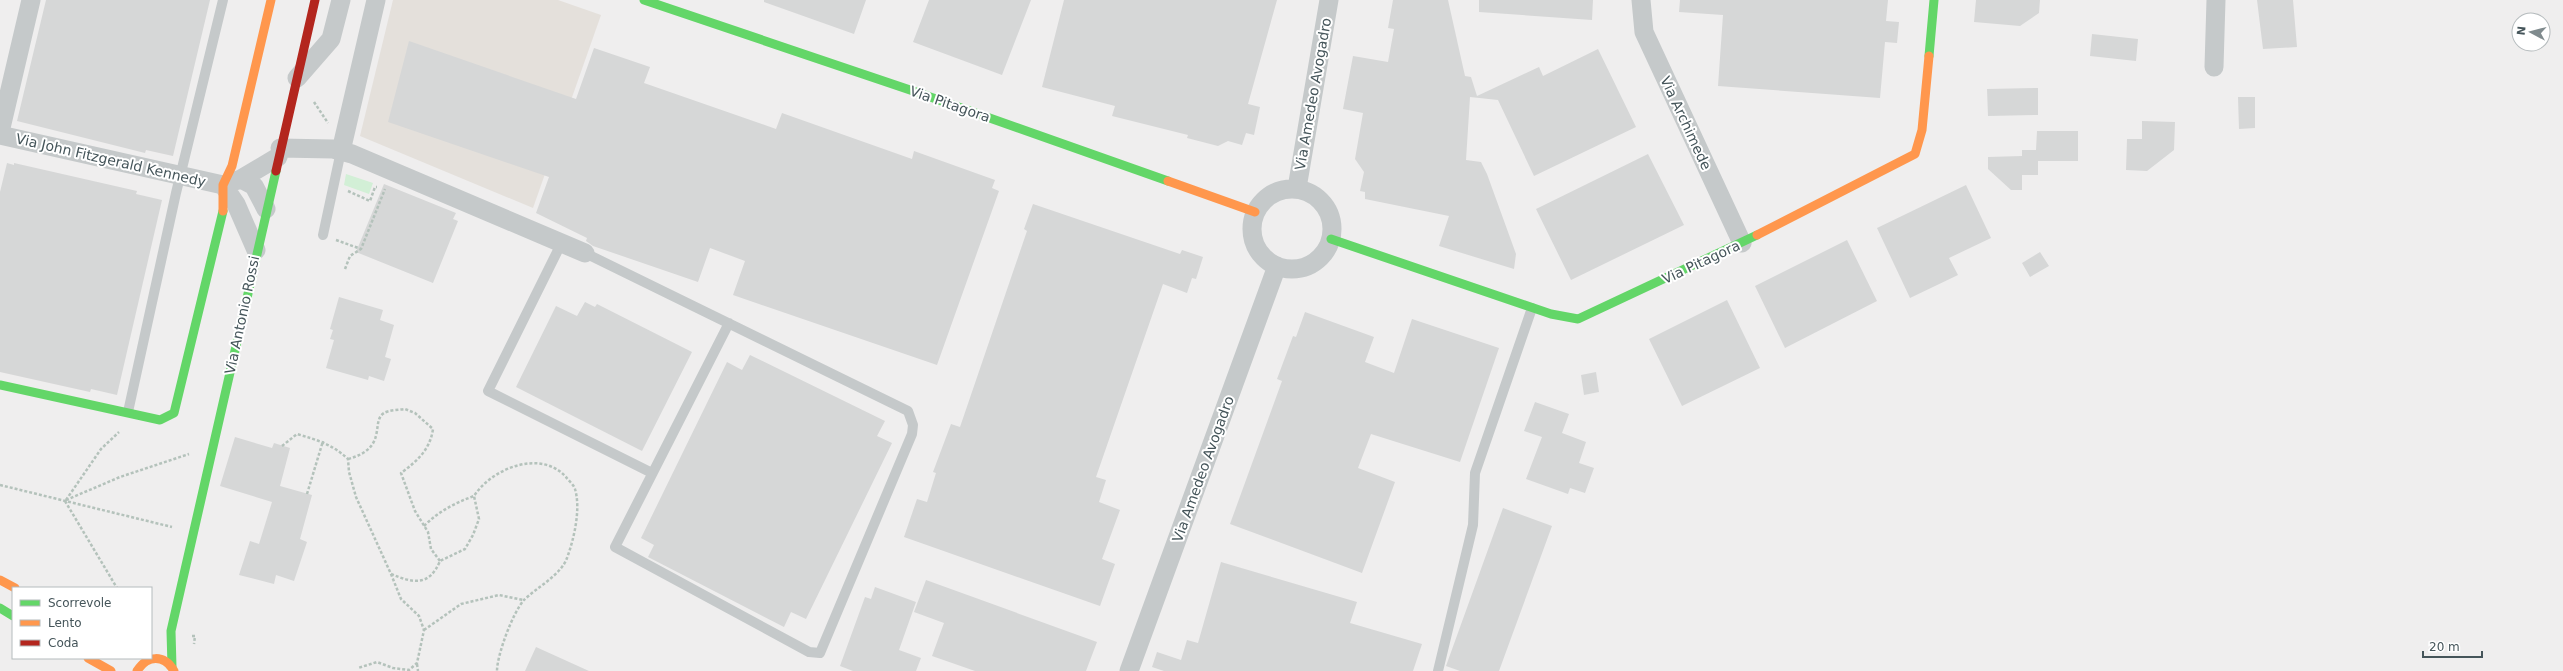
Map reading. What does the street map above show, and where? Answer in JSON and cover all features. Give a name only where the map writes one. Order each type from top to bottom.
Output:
[{"type":"street","points":[[0,132],[31,0]]},
{"type":"street","points":[[0,385],[160,420],[174,413],[225,205],[223,185],[232,166],[271,0]]},
{"type":"street","name":"Via Antonio Rossi","points":[[152,658],[160,653],[171,631],[256,250],[315,0]]},
{"type":"street","points":[[297,78],[331,39],[341,0]]},
{"type":"street","points":[[341,152],[376,0]]},
{"type":"street","name":"Via Pitagora","points":[[644,0],[919,93],[1255,212]]},
{"type":"street","name":"Via Amedeo Avogadro","points":[[1297,188],[1329,0]]},
{"type":"street","name":"Via Archimede","points":[[1641,0],[1644,32],[1742,243]]},
{"type":"street","name":"Via Pitagora","points":[[1331,239],[1532,308],[1551,314],[1578,319],[1742,243],[1915,154],[1922,130],[1934,0]]},
{"type":"street","points":[[2214,67],[2216,0]]},
{"type":"street","name":"Via John Fitzgerald Kennedy","points":[[0,135],[180,177],[223,185],[241,179],[279,153]]},
{"type":"street","points":[[279,153],[305,147],[341,152],[586,253]]},
{"type":"street","points":[[241,179],[254,186],[266,209]]},
{"type":"street","name":"Via John Fitzgerald Kennedy","points":[[223,185],[236,204],[256,250]]},
{"type":"street","points":[[1297,188],[1310,192],[1326,206],[1333,225],[1331,239],[1326,252],[1316,261],[1304,268],[1291,269],[1277,266],[1266,260],[1258,250],[1253,238],[1252,225],[1255,212],[1262,202],[1272,194],[1284,189],[1297,188]]},
{"type":"street","name":"Via Amedeo Avogadro","points":[[1129,671],[1277,266]]},
{"type":"street","points":[[0,580],[13,587]]},
{"type":"street","points":[[0,608],[12,615]]},
{"type":"street","name":"Via Antonio Rossi","points":[[171,631],[173,669]]},
{"type":"street","points":[[152,658],[165,660],[173,669]]},
{"type":"street","points":[[90,659],[111,671]]},
{"type":"street","name":"Via Antonio Rossi","points":[[137,671],[142,664],[150,659]]},
{"type":"lane","points":[[130,413],[180,177],[223,0]]},
{"type":"lane","points":[[323,235],[341,152]]},
{"type":"lane","points":[[562,242],[488,391],[652,473]]},
{"type":"lane","points":[[586,253],[729,323],[908,411],[913,425],[912,434],[820,654],[809,652],[614,547],[729,323]]},
{"type":"lane","points":[[1438,671],[1473,524],[1475,473],[1532,308]]},
{"type":"path","points":[[333,188],[344,190],[370,201],[375,187],[386,188],[361,249],[350,256],[345,269]]},
{"type":"path","points":[[323,235],[361,249]]},
{"type":"path","points":[[348,459],[359,456],[369,449],[377,438],[378,420],[384,413],[405,408],[425,420],[433,429],[431,442],[414,463],[401,473],[414,511],[428,532],[431,549],[440,561]]},
{"type":"path","points":[[65,501],[101,449],[125,427],[130,413]]},
{"type":"path","points":[[282,446],[297,434],[323,441],[335,447],[348,459],[349,472],[356,497],[402,599],[419,616],[424,630],[417,663],[418,671]]},
{"type":"path","points":[[307,494],[323,441]]},
{"type":"path","points":[[65,501],[120,477],[189,454]]},
{"type":"path","points":[[424,526],[436,515],[455,503],[474,496],[480,487],[522,463],[541,463],[560,471],[575,488],[576,513],[566,560],[540,589],[523,600],[503,644],[497,671]]},
{"type":"path","points":[[0,485],[172,527]]},
{"type":"path","points":[[391,574],[416,582],[428,579],[436,570],[440,561],[466,549],[474,535],[479,519],[474,496]]},
{"type":"path","points":[[65,501],[116,587]]},
{"type":"path","points":[[424,630],[461,604],[499,595],[523,600]]},
{"type":"path","points":[[358,668],[377,662],[393,668],[409,670],[417,663]]},
{"type":"shaded area","points":[[393,0],[558,0],[601,15],[533,208],[360,136]]},
{"type":"green space","points":[[346,174],[373,183],[369,194],[344,185]]},
{"type":"building","points":[[46,0],[210,0],[173,156],[146,150],[145,153],[17,121]]},
{"type":"building","points":[[764,0],[866,0],[854,34],[764,2]]},
{"type":"building","points":[[929,0],[1031,0],[1002,75],[913,42]]},
{"type":"building","points":[[1064,0],[1277,0],[1248,104],[1260,107],[1254,135],[1246,133],[1242,145],[1228,141],[1218,146],[1187,138],[1188,135],[1112,116],[1115,106],[1042,87]]},
{"type":"building","points":[[1393,0],[1448,0],[1465,76],[1471,77],[1477,96],[1539,67],[1543,76],[1598,49],[1636,127],[1534,176],[1498,100],[1470,97],[1466,160],[1481,162],[1487,174],[1516,254],[1514,269],[1439,246],[1449,216],[1365,199],[1365,192],[1360,191],[1364,172],[1355,159],[1363,113],[1343,109],[1353,56],[1388,62],[1394,29],[1388,28]]},
{"type":"building","points":[[1479,0],[1593,0],[1592,20],[1479,12]]},
{"type":"building","points":[[1680,0],[1888,0],[1886,21],[1899,22],[1897,43],[1885,42],[1880,98],[1718,86],[1723,15],[1679,12]]},
{"type":"building","points":[[1976,0],[2040,0],[2039,13],[2020,26],[1974,22]]},
{"type":"building","points":[[2257,0],[2293,0],[2297,47],[2263,49]]},
{"type":"building","points":[[2092,34],[2138,39],[2136,61],[2090,56]]},
{"type":"building","points":[[409,41],[576,99],[594,48],[650,67],[644,83],[776,129],[782,113],[912,159],[914,151],[995,180],[992,188],[999,191],[937,365],[733,295],[745,261],[710,248],[698,282],[593,246],[586,241],[587,238],[536,213],[549,177],[388,122]]},
{"type":"building","points":[[2038,88],[2038,115],[1988,116],[1987,89]]},
{"type":"building","points":[[2238,97],[2255,97],[2255,128],[2239,129]]},
{"type":"building","points":[[2142,121],[2175,122],[2174,150],[2147,171],[2126,170],[2127,139],[2142,139]]},
{"type":"building","points":[[2037,131],[2078,131],[2078,161],[2038,161],[2038,175],[2022,175],[2022,190],[2011,190],[1988,169],[1988,157],[2022,156],[2022,150],[2036,150]]},
{"type":"building","points":[[1648,154],[1684,225],[1571,280],[1536,209]]},
{"type":"building","points":[[7,163],[14,165],[14,163],[137,191],[136,194],[162,200],[117,395],[91,389],[90,392],[0,372],[0,192]]},
{"type":"building","points":[[384,184],[456,213],[453,219],[458,221],[433,283],[356,252]]},
{"type":"building","points":[[1966,185],[1991,238],[1949,258],[1958,275],[1910,298],[1877,228]]},
{"type":"building","points":[[1033,204],[1180,254],[1182,250],[1203,257],[1196,279],[1192,278],[1187,293],[1163,284],[1096,477],[1106,480],[1099,502],[1120,510],[1102,559],[1115,564],[1100,606],[904,537],[917,499],[927,502],[936,473],[933,472],[951,424],[960,427],[1027,231],[1024,229]]},
{"type":"building","points":[[1847,240],[1877,301],[1785,348],[1755,286]]},
{"type":"building","points":[[2040,252],[2049,266],[2030,277],[2022,263]]},
{"type":"building","points":[[339,297],[383,310],[380,320],[394,325],[385,357],[391,359],[384,381],[369,376],[368,380],[326,368],[334,340],[330,339],[333,330],[330,329]]},
{"type":"building","points":[[1727,300],[1760,368],[1682,406],[1649,339]]},
{"type":"building","points":[[585,302],[595,307],[597,304],[692,352],[642,451],[516,387],[556,306],[577,316]]},
{"type":"building","points":[[1305,312],[1374,337],[1365,362],[1394,373],[1412,319],[1499,348],[1460,462],[1371,434],[1358,468],[1395,482],[1362,573],[1230,524],[1282,381],[1277,379],[1293,336],[1296,337]]},
{"type":"building","points":[[750,355],[885,421],[877,436],[892,443],[806,619],[791,612],[784,627],[648,557],[654,545],[641,538],[727,362],[742,370]]},
{"type":"building","points":[[1596,372],[1599,392],[1584,395],[1581,375]]},
{"type":"building","points":[[1535,402],[1569,414],[1562,433],[1586,442],[1579,463],[1594,468],[1585,493],[1570,488],[1568,494],[1526,479],[1542,437],[1524,431]]},
{"type":"building","points":[[235,437],[272,448],[274,443],[290,448],[280,486],[312,495],[300,539],[307,542],[294,581],[276,575],[274,584],[239,575],[250,541],[259,544],[272,502],[220,486]]},
{"type":"building","points":[[1503,508],[1552,526],[1499,671],[1460,671],[1446,666]]},
{"type":"building","points":[[1221,562],[1357,602],[1350,623],[1422,644],[1413,671],[1164,671],[1152,667],[1157,652],[1181,660],[1187,640],[1198,643]]},
{"type":"building","points":[[926,580],[1097,642],[1086,671],[975,671],[932,656],[944,623],[914,612]]},
{"type":"building","points":[[875,587],[916,602],[899,650],[921,658],[916,671],[853,671],[840,666],[865,597],[871,599]]},
{"type":"building","points":[[536,647],[589,671],[525,671]]},
{"type":"traffic: fast","points":[[644,0],[919,93],[1168,181]]},
{"type":"traffic: fast","points":[[1929,56],[1934,0]]},
{"type":"traffic: fast","points":[[172,667],[171,631],[276,171]]},
{"type":"traffic: fast","points":[[0,385],[160,420],[174,413],[223,211]]},
{"type":"traffic: fast","points":[[1331,239],[1551,314],[1578,319],[1757,235]]},
{"type":"traffic: fast","points":[[0,608],[12,615]]},
{"type":"traffic: slow","points":[[223,211],[223,185],[232,166],[271,0]]},
{"type":"traffic: slow","points":[[1757,235],[1915,154],[1922,130],[1929,56]]},
{"type":"traffic: slow","points":[[1168,181],[1255,212]]},
{"type":"traffic: slow","points":[[0,580],[13,587]]},
{"type":"traffic: slow","points":[[90,659],[111,671]]},
{"type":"traffic: slow","points":[[137,671],[150,659],[161,659],[170,665],[174,671]]},
{"type":"traffic: jam","points":[[276,171],[315,0]]}]
